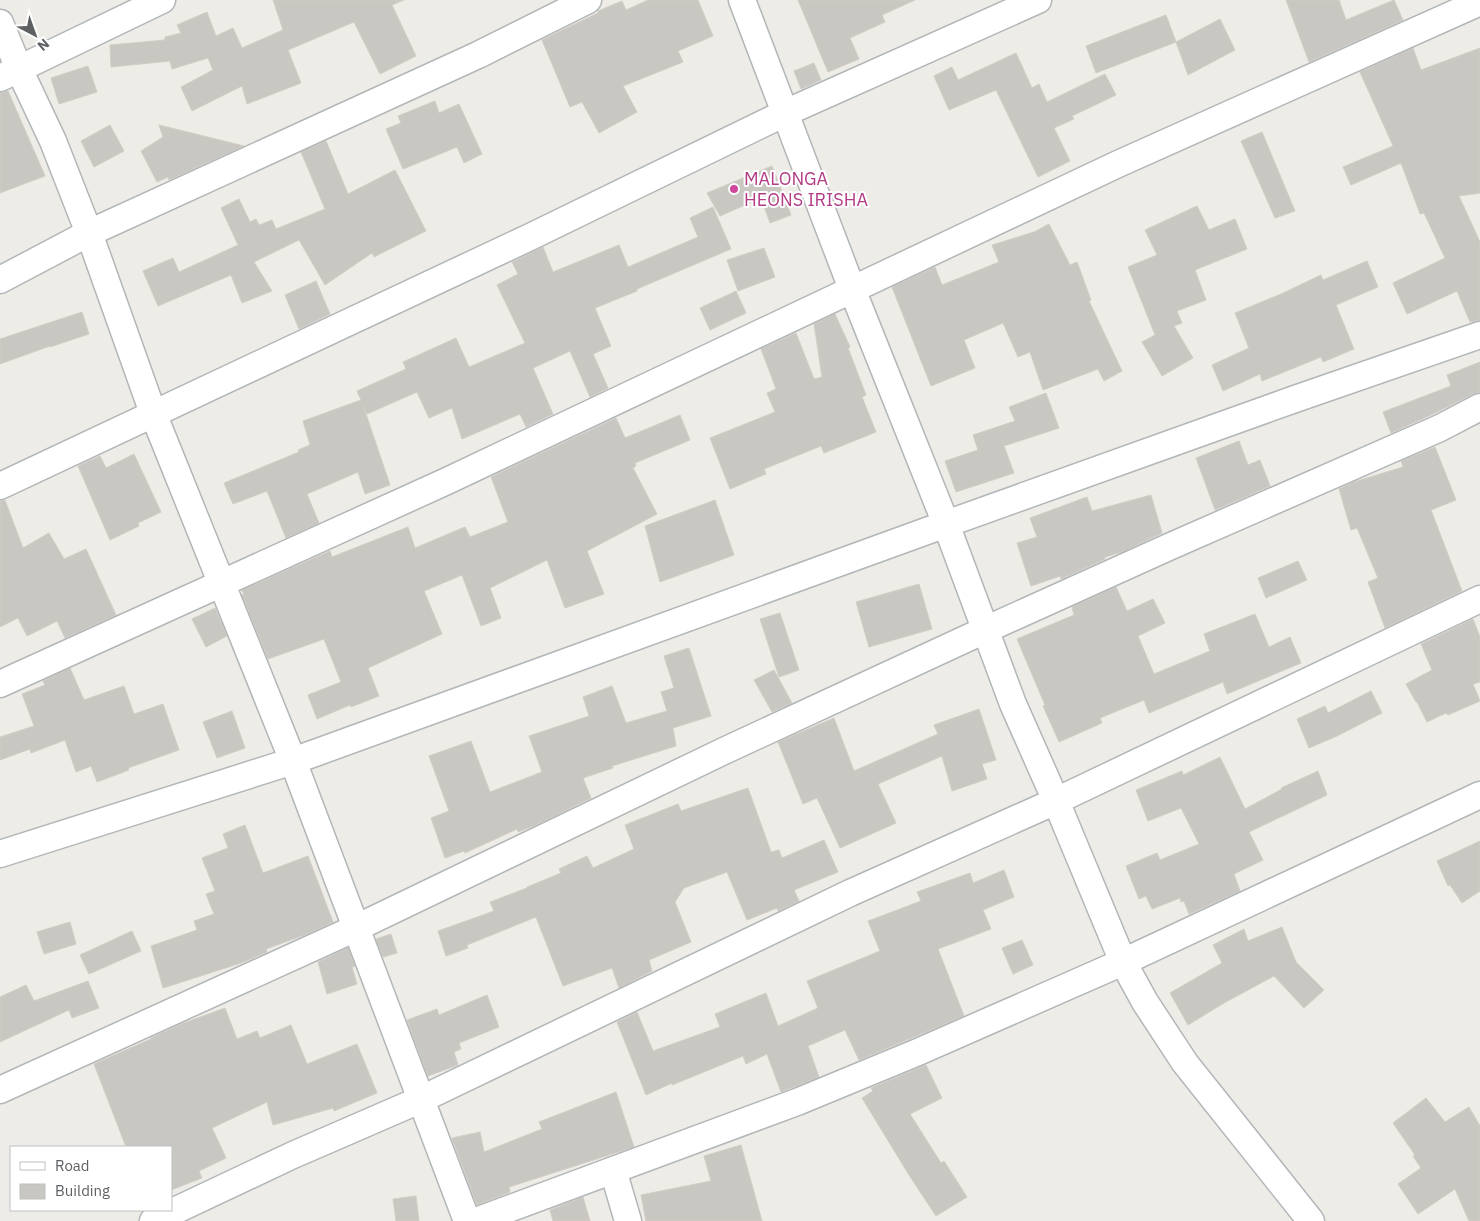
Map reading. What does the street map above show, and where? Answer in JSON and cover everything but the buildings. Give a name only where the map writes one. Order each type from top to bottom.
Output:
[{"type":"street","points":[[9,74],[162,0]]},
{"type":"street","points":[[0,280],[89,233],[478,55],[588,0]]},
{"type":"street","points":[[742,0],[852,289],[946,524],[1013,704],[1056,801],[1123,962],[1145,1002],[1185,1063],[1311,1221]]},
{"type":"street","points":[[0,486],[521,241],[785,113],[1038,0]]},
{"type":"street","points":[[0,684],[447,481],[1127,160],[1480,2]]},
{"type":"street","points":[[0,23],[9,74],[53,141],[89,233],[153,413],[292,761],[467,1221]]},
{"type":"street","points":[[0,854],[292,761],[1286,402],[1480,335]]},
{"type":"street","points":[[0,1090],[356,928],[716,755],[985,630],[1440,428],[1480,408]]},
{"type":"street","points":[[153,1221],[422,1099],[850,893],[1056,801],[1480,599]]},
{"type":"street","points":[[476,1221],[798,1102],[918,1052],[1123,962],[1480,795]]},
{"type":"street","points":[[613,1170],[628,1221]]},
{"type":"place","name":"MALONGA HEONS IRISHA","points":[[734,189]]}]
